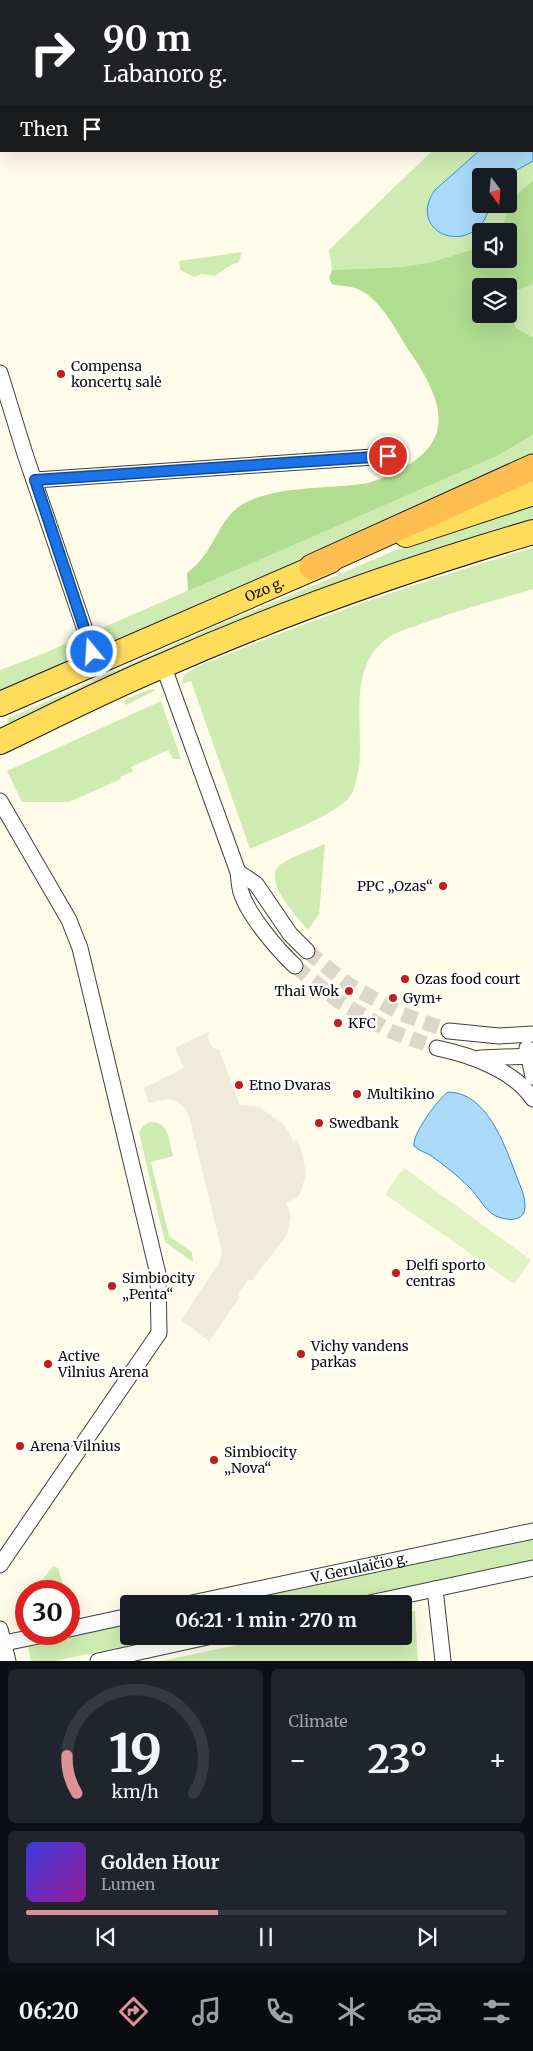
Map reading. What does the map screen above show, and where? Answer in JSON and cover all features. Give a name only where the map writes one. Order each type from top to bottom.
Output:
[{"type":"highway","points":[[312,567],[533,467]]},
{"type":"main road","name":"Ozo g.","points":[[0,704],[312,567],[533,493]]},
{"type":"main road","points":[[0,742],[163,665],[339,596],[463,553],[533,532]]},
{"type":"street","points":[[0,372],[96,662]]},
{"type":"street","points":[[35,480],[388,456]]},
{"type":"street","points":[[163,665],[238,872],[240,892],[256,920],[283,956],[294,966]]},
{"type":"street","points":[[0,801],[69,920],[80,948],[158,1274],[160,1303],[159,1333],[0,1564]]},
{"type":"street","points":[[238,872],[256,884],[290,934],[307,951]]},
{"type":"street","points":[[449,1030],[499,1036],[529,1034],[533,1077]]},
{"type":"street","points":[[437,1048],[476,1058],[518,1081],[533,1099]]},
{"type":"street","points":[[476,1058],[530,1056]]},
{"type":"street","name":"V. Gerulaičio g.","points":[[230,1595],[533,1531]]},
{"type":"street","points":[[406,1595],[533,1568]]},
{"type":"street","points":[[434,1589],[444,1661]]},
{"type":"street","points":[[80,1627],[120,1618]]},
{"type":"street","points":[[8,1661],[1,1639],[15,1638]]},
{"type":"street","points":[[98,1661],[171,1645]]},
{"type":"green space","points":[[431,152],[478,152],[435,190],[429,203],[428,215],[432,224],[439,232],[448,236],[459,236],[472,232],[472,250],[431,262],[402,267],[332,270],[329,250]]},
{"type":"green space","points":[[533,161],[533,181],[518,194],[518,169]]},
{"type":"green space","points":[[533,181],[533,284],[517,291],[517,278],[472,278],[472,323],[514,323],[516,328],[533,337],[533,435],[497,456],[188,591],[187,573],[208,550],[226,519],[247,502],[274,493],[372,482],[401,469],[419,457],[431,444],[437,430],[436,400],[421,368],[380,306],[364,292],[355,288],[332,284],[329,278],[332,270],[402,267],[431,262],[472,250],[472,268],[517,268],[517,223],[503,223],[508,213],[518,212],[519,193]]},
{"type":"green space","points":[[488,213],[508,213],[503,223],[483,223]]},
{"type":"green space","points":[[242,252],[239,262],[229,266],[215,276],[201,274],[194,277],[180,270],[179,261]]},
{"type":"green space","points":[[533,284],[533,337],[516,328],[514,323],[517,323],[517,291]]},
{"type":"green space","points":[[533,435],[533,463],[362,532],[0,695],[0,670],[40,655],[497,456]]},
{"type":"green space","points":[[533,503],[533,523],[11,727],[7,719],[220,624],[393,551]]},
{"type":"green space","points":[[533,548],[533,589],[400,631],[389,637],[376,649],[367,664],[362,680],[359,714],[359,767],[350,796],[340,806],[316,820],[250,849],[191,681],[182,684],[184,675],[196,667],[321,618],[447,574]]},
{"type":"green space","points":[[153,689],[156,690],[126,705],[124,700]]},
{"type":"green space","points":[[161,701],[181,759],[173,759],[168,750],[131,767],[133,771],[120,777],[121,779],[69,802],[22,802],[7,771]]},
{"type":"green space","points":[[325,844],[319,914],[308,930],[284,900],[275,881],[275,873],[279,866],[288,860]]},
{"type":"green space","points":[[150,1122],[165,1128],[173,1156],[151,1162],[169,1236],[192,1252],[193,1262],[165,1242],[139,1133],[143,1126]]},
{"type":"green space","points":[[404,1168],[531,1260],[514,1284],[385,1194]]},
{"type":"green space","points":[[533,1539],[533,1560],[368,1595],[269,1595]]},
{"type":"green space","points":[[53,1566],[58,1568],[62,1580],[42,1580]]},
{"type":"green space","points":[[415,1611],[418,1661],[161,1661],[237,1645],[412,1645],[412,1612]]},
{"type":"green space","points":[[120,1626],[120,1645],[130,1645],[55,1661],[31,1661],[28,1646],[80,1645],[80,1635]]},
{"type":"shaded area","points":[[210,1031],[208,1037],[210,1044],[219,1050],[240,1105],[259,1107],[282,1123],[293,1141],[297,1140],[302,1152],[306,1174],[300,1194],[295,1199],[286,1202],[291,1216],[287,1235],[251,1281],[248,1280],[238,1295],[240,1297],[209,1341],[181,1320],[220,1261],[222,1252],[189,1116],[186,1109],[176,1101],[168,1099],[149,1103],[144,1088],[184,1068],[175,1048]]},
{"type":"water","points":[[478,152],[533,152],[533,161],[518,169],[472,168],[472,213],[488,213],[482,223],[472,223],[472,232],[470,233],[448,236],[438,232],[431,224],[428,215],[428,203],[435,190]]},
{"type":"water","points":[[448,1092],[462,1094],[474,1101],[493,1123],[523,1194],[525,1208],[520,1217],[507,1219],[495,1216],[483,1205],[473,1191],[450,1170],[414,1146],[417,1133],[426,1117]]},
{"type":"tunnel","points":[[307,951],[349,985],[402,1014],[449,1031]]},
{"type":"tunnel","points":[[295,966],[338,1001],[390,1031],[437,1048]]},
{"type":"place","name":"Compensa koncertų salė","points":[[61,374]]},
{"type":"place","name":"PPC „Ozas“","points":[[443,886]]},
{"type":"place","name":"Ozas food court","points":[[405,979]]},
{"type":"place","name":"Thai Wok","points":[[349,991]]},
{"type":"place","name":"Gym+","points":[[393,998]]},
{"type":"place","name":"KFC","points":[[338,1023]]},
{"type":"place","name":"Etno Dvaras","points":[[239,1085]]},
{"type":"place","name":"Multikino","points":[[357,1094]]},
{"type":"place","name":"Swedbank","points":[[319,1123]]},
{"type":"place","name":"Delfi sporto centras","points":[[396,1273]]},
{"type":"place","name":"Simbiocity „Penta“","points":[[112,1286]]},
{"type":"place","name":"Vichy vandens parkas","points":[[301,1354]]},
{"type":"place","name":"Active Vilnius Arena","points":[[48,1364]]},
{"type":"place","name":"Arena Vilnius","points":[[20,1446]]},
{"type":"place","name":"Simbiocity „Nova“","points":[[214,1460]]},
{"type":"route","points":[[92,652],[35,480],[388,456]]}]
